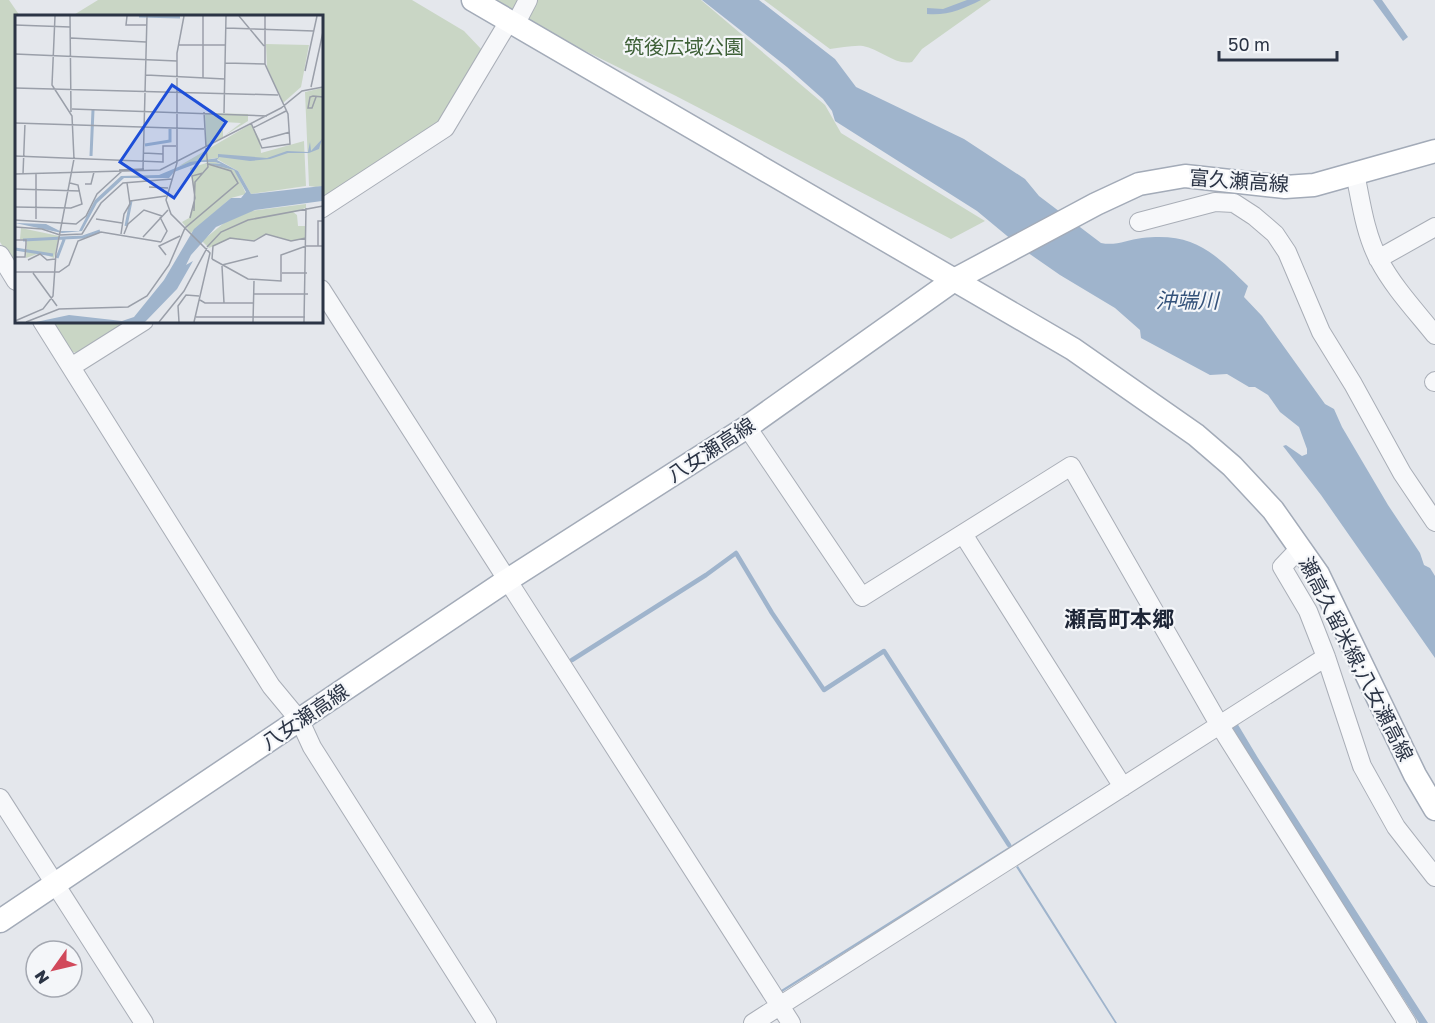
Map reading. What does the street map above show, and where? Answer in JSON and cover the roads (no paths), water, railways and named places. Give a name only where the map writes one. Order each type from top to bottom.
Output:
[{"type":"main road","points":[[473,0],[954,280]]},
{"type":"main road","name":"富久瀬高線","points":[[954,280],[1139,184],[1185,176],[1285,187],[1314,185],[1435,151]]},
{"type":"main road","name":"八女瀬高線","points":[[0,921],[506,581],[747,427],[954,280]]},
{"type":"main road","name":"瀬高久留米線;八女瀬高線","points":[[954,280],[1073,350],[1196,435],[1232,466],[1273,510],[1318,574],[1415,775],[1435,809]]},
{"type":"street","points":[[322,208],[445,128],[528,0]]},
{"type":"street","points":[[1355,173],[1368,231],[1378,259],[1401,295],[1435,335]]},
{"type":"street","points":[[1222,179],[1254,216]]},
{"type":"street","points":[[1139,222],[1215,201],[1234,203],[1275,234],[1287,252],[1322,332],[1402,473],[1435,522]]},
{"type":"street","points":[[1378,259],[1435,227]]},
{"type":"street","points":[[0,255],[15,279]]},
{"type":"street","points":[[322,291],[791,1023]]},
{"type":"street","points":[[43,322],[272,687],[300,721],[312,747],[487,1023]]},
{"type":"street","points":[[71,367],[142,322]]},
{"type":"street","points":[[747,427],[862,597],[1071,466],[1220,726],[1407,1023]]},
{"type":"street","points":[[963,534],[1123,787]]},
{"type":"street","points":[[1300,548],[1282,567],[1308,611],[1326,657],[1362,766],[1396,827],[1435,877]]},
{"type":"street","points":[[753,1023],[1326,657]]},
{"type":"street","points":[[0,798],[144,1023]]},
{"type":"water","name":"沖端川","points":[[702,0],[759,0],[835,59],[856,87],[964,139],[1025,179],[1039,196],[1101,243],[1117,243],[1142,238],[1176,238],[1201,247],[1224,263],[1248,286],[1244,297],[1262,316],[1325,404],[1334,409],[1342,427],[1388,505],[1420,553],[1424,565],[1430,568],[1435,576],[1435,658],[1321,495],[1283,446],[1286,445],[1302,456],[1307,454],[1299,427],[1280,412],[1268,395],[1227,374],[1210,375],[1141,338],[1140,330],[1115,308],[1024,250],[977,211],[835,121],[832,111],[823,99],[787,67]]},
{"type":"water","points":[[967,0],[981,0],[955,11],[927,14],[927,8],[943,9]]},
{"type":"water","points":[[1373,0],[1382,0],[1408,37],[1403,41]]},
{"type":"water","points":[[1237,723],[1428,1023],[1419,1023],[1231,729]]},
{"type":"water","points":[[1111,783],[1112,785],[779,994],[778,992]]},
{"type":"water","points":[[1018,866],[1117,1023],[1016,867]]},
{"type":"waterway","points":[[572,660],[706,575],[736,553],[772,613],[824,690],[884,651],[1009,845]]},
{"type":"district","name":"瀬高町本郷","points":[[1119,619]]},
{"type":"park label","name":"筑後広域公園","points":[[684,47]]}]
